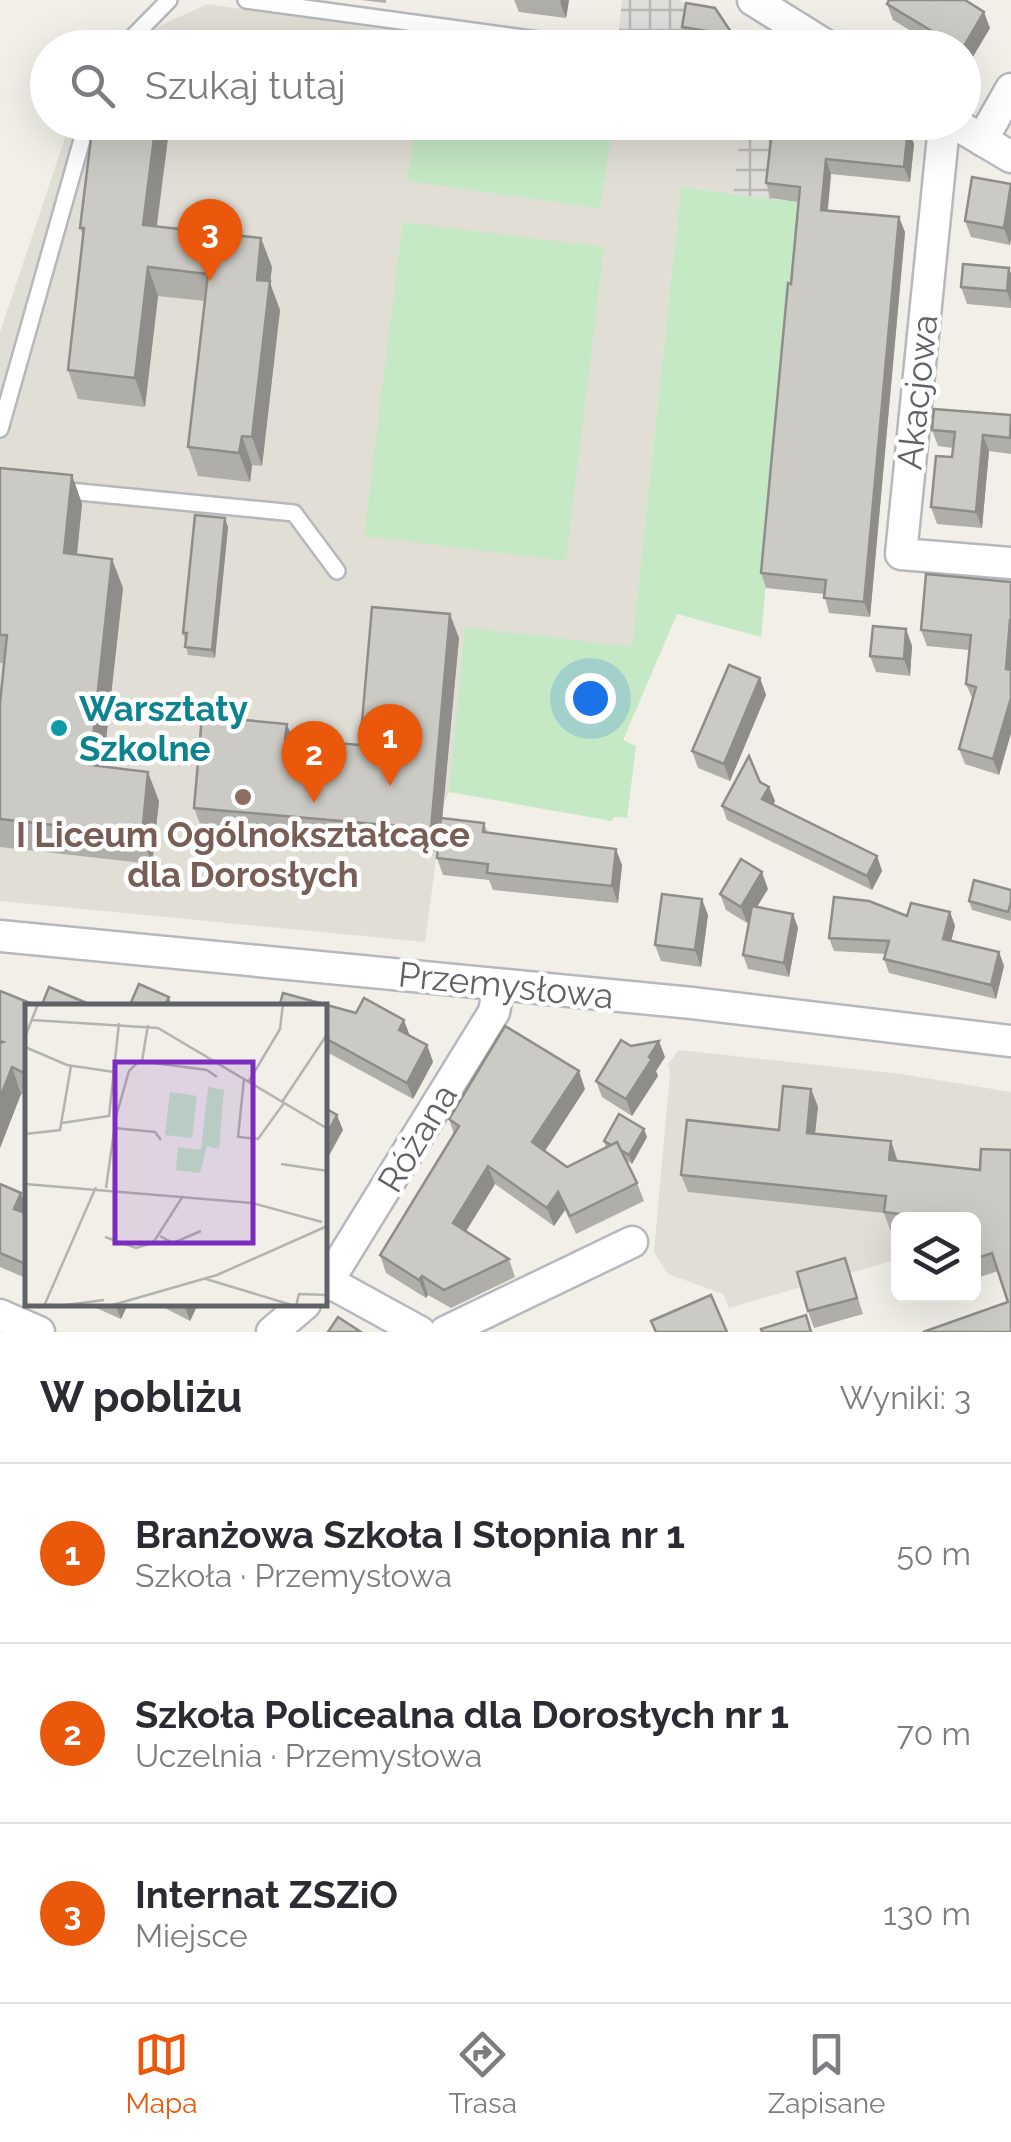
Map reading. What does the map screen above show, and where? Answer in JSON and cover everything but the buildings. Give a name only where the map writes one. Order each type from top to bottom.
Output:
[{"type":"street","points":[[753,0],[801,30]]},
{"type":"street","points":[[1011,90],[982,140],[1011,157]]},
{"type":"street","name":"Akacjowa","points":[[943,140],[901,554],[1011,563]]},
{"type":"street","name":"Przemysłowa","points":[[0,936],[766,1011],[1011,1040]]},
{"type":"street","name":"Różana","points":[[328,1282],[494,1012],[499,985]]},
{"type":"street","points":[[445,1332],[632,1242]]},
{"type":"street","points":[[328,1285],[420,1332]]},
{"type":"street","points":[[272,1332],[301,1307]]},
{"type":"street","points":[[0,1315],[39,1332]]},
{"type":"lane","points":[[139,30],[168,0]]},
{"type":"lane","points":[[246,0],[466,30]]},
{"type":"lane","points":[[0,428],[83,140]]},
{"type":"lane","points":[[42,488],[294,512],[337,571]]},
{"type":"shaded area","points":[[622,0],[679,0],[731,30],[619,30]]},
{"type":"shaded area","points":[[208,4],[388,30],[151,30]]},
{"type":"shaded area","points":[[64,140],[739,140],[733,194],[681,187],[632,648],[449,792],[443,806],[425,942],[0,901],[0,332]]},
{"type":"shaded area","points":[[739,140],[811,140],[802,203],[733,194]]},
{"type":"shaded area","points":[[679,1050],[901,1074],[1011,1092],[1011,1228],[981,1222],[981,1212],[891,1212],[891,1261],[729,1308],[723,1294],[668,1274],[654,1252],[668,1064]]},
{"type":"green space","points":[[413,140],[610,140],[600,208],[407,181]]},
{"type":"green space","points":[[681,187],[802,203],[761,637],[677,614],[623,740],[636,746],[627,818],[614,817],[612,821],[449,792],[465,627],[632,647]]},
{"type":"green space","points":[[403,222],[604,247],[566,561],[364,536]]},
{"type":"place","name":"Internat ZSZiO","points":[[210,281]]},
{"type":"place","name":"Warsztaty Szkolne","points":[[59,728]]},
{"type":"place","name":"Branżowa Szkoła I Stopnia nr 1","points":[[390,786]]},
{"type":"place","name":"I Liceum Ogólnokształcące dla Dorosłych","points":[[243,797]]},
{"type":"place","name":"Szkoła Policealna dla Dorosłych nr 1","points":[[314,803]]}]
